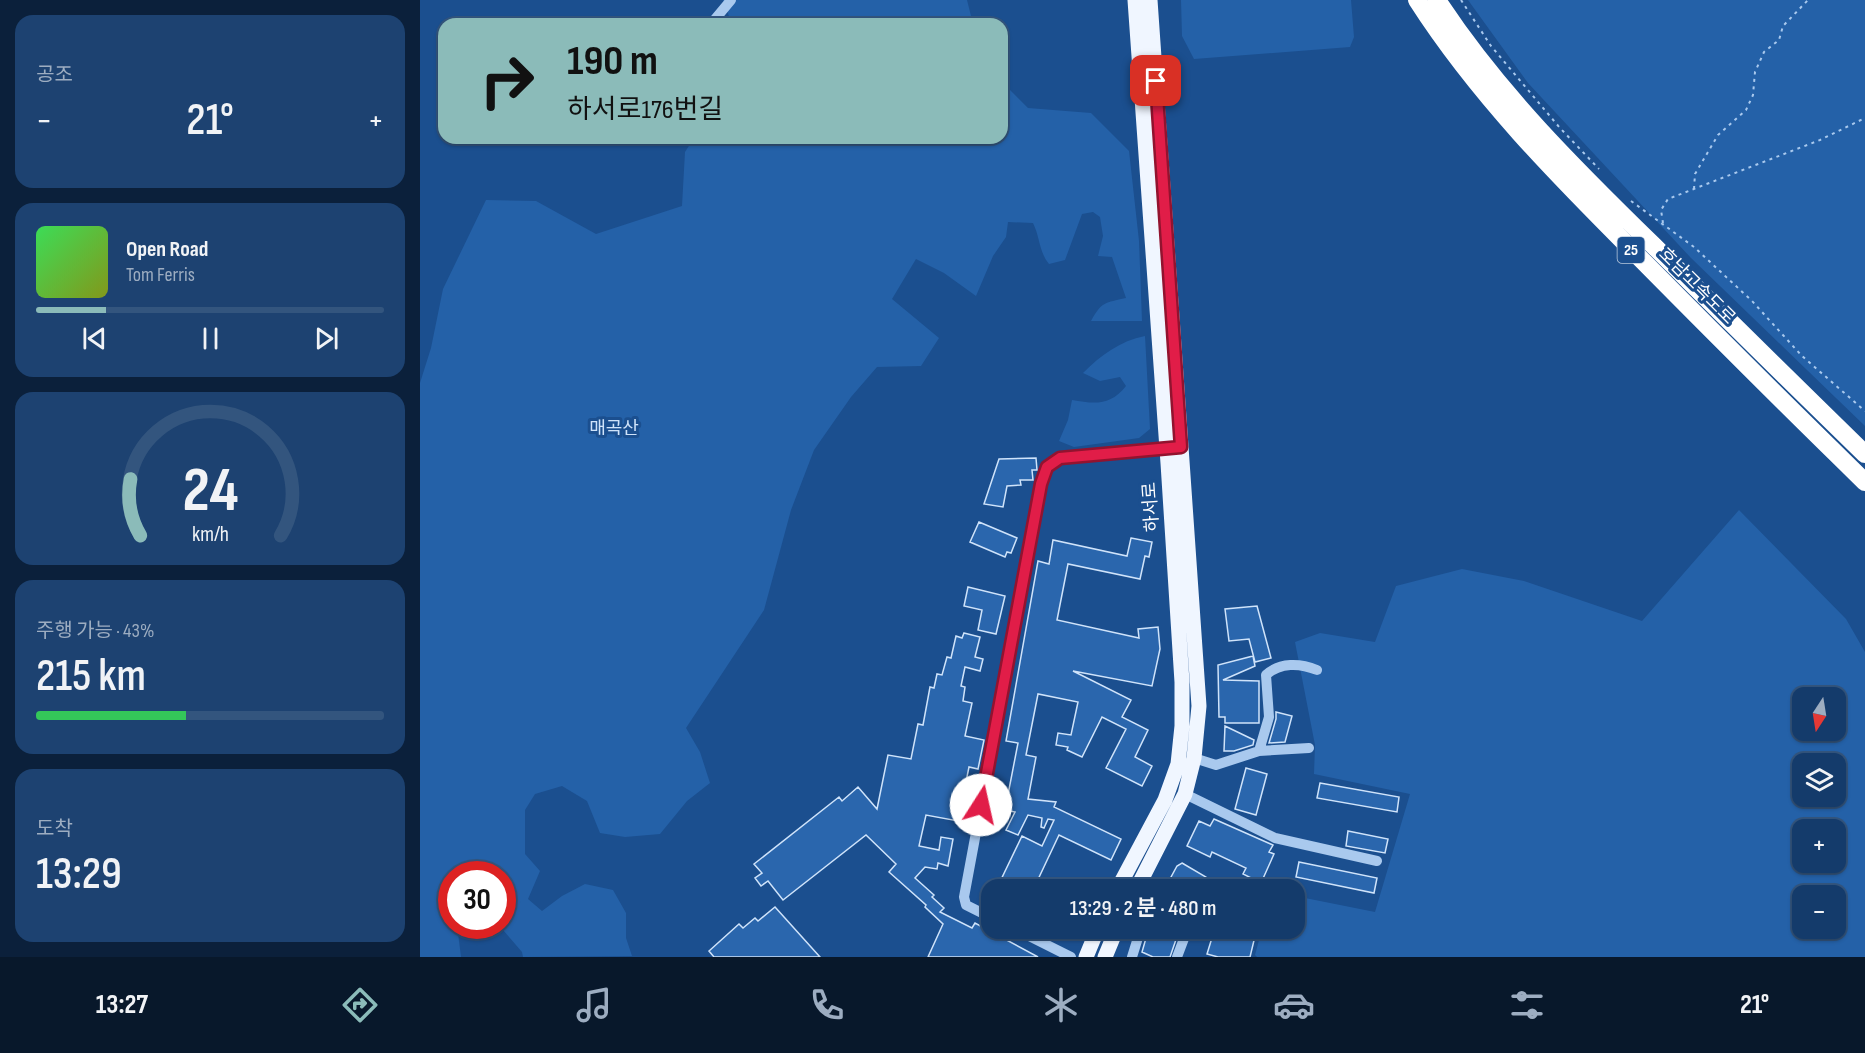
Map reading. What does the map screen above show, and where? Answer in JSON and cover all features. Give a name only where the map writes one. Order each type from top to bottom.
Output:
[{"type":"highway","name":"호남고속도로","points":[[1417,0],[1438,32],[1494,105],[1571,189],[1865,482]]},
{"type":"highway","name":"호남고속도로","points":[[1437,0],[1509,96],[1599,193],[1865,454]]},
{"type":"highway","points":[[1758,350],[1865,441]]},
{"type":"main road","name":"하서로","points":[[1135,0],[1199,706],[1194,758],[1185,794],[1142,879]]},
{"type":"main road","name":"하서로","points":[[1122,879],[1166,800],[1178,764],[1182,726],[1174,448],[1150,0]]},
{"type":"main road","points":[[1086,957],[1093,939]]},
{"type":"main road","points":[[1105,957],[1112,939]]},
{"type":"street","points":[[716,18],[731,0]]},
{"type":"street","points":[[981,912],[966,905],[964,897],[1038,496],[1047,467],[1060,458],[1174,448]]},
{"type":"street","points":[[1259,751],[1269,717],[1266,675],[1272,670],[1287,665],[1304,665],[1317,670]]},
{"type":"street","points":[[1194,758],[1216,765],[1259,751],[1309,748]]},
{"type":"street","points":[[1185,794],[1275,838],[1377,861]]},
{"type":"street","points":[[1035,939],[1071,957]]},
{"type":"street","points":[[1132,957],[1138,939]]},
{"type":"street","points":[[1177,957],[1184,939]]},
{"type":"path","points":[[1461,0],[1491,46],[1604,175]]},
{"type":"path","points":[[1694,189],[1695,174],[1718,135],[1746,110],[1753,95],[1755,72],[1764,52],[1779,40],[1783,26],[1808,0]]},
{"type":"path","points":[[1663,223],[1661,210],[1668,199],[1820,140],[1865,118]]},
{"type":"path","points":[[1629,199],[1694,247],[1744,293],[1802,356],[1865,411]]},
{"type":"green space","points":[[723,0],[967,0],[972,18],[730,18]]},
{"type":"green space","points":[[1181,0],[1351,0],[1354,37],[1350,47],[1194,59],[1182,36]]},
{"type":"green space","points":[[1468,0],[1865,0],[1865,426],[1691,258],[1528,83]]},
{"type":"green space","name":"매곡산","points":[[1008,88],[1028,108],[1091,113],[1129,151],[1139,241],[1142,321],[1091,321],[1105,304],[1126,298],[1112,257],[1098,256],[1103,236],[1100,217],[1093,212],[1082,214],[1065,260],[1049,264],[1043,254],[1033,223],[1008,222],[1006,237],[993,256],[976,296],[944,273],[916,259],[892,299],[939,338],[921,366],[877,367],[851,397],[814,450],[791,510],[764,610],[686,728],[700,752],[710,783],[687,801],[660,834],[625,837],[600,833],[587,801],[562,786],[535,794],[525,810],[525,854],[540,871],[528,899],[542,911],[562,896],[585,884],[613,890],[626,913],[626,938],[632,956],[523,957],[522,952],[511,939],[516,939],[516,861],[438,861],[438,939],[459,939],[461,957],[420,957],[420,383],[431,348],[443,289],[486,200],[536,201],[596,234],[682,206],[685,152],[690,144],[1008,144]]},
{"type":"green space","points":[[1145,336],[1150,429],[1139,438],[1074,447],[1059,441],[1068,420],[1072,400],[1102,402],[1120,393],[1126,386],[1120,377],[1100,381],[1083,373],[1111,350],[1127,341]]},
{"type":"green space","points":[[1739,510],[1846,619],[1865,652],[1865,957],[1257,957],[1255,955],[1259,939],[1305,939],[1305,898],[1375,912],[1410,794],[1314,774],[1315,745],[1295,642],[1320,633],[1375,642],[1396,586],[1462,569],[1524,581],[1642,621]]},
{"type":"building","points":[[1036,458],[1037,470],[1032,470],[1033,480],[1020,480],[1021,485],[1007,486],[1003,507],[984,504],[999,459]]},
{"type":"building","points":[[979,522],[1017,538],[1011,553],[1007,552],[1005,557],[970,542]]},
{"type":"building","points":[[1131,538],[1152,542],[1149,557],[1145,556],[1140,579],[1068,564],[1057,620],[1139,638],[1138,629],[1158,627],[1160,649],[1152,686],[1073,671],[1131,700],[1122,717],[1148,730],[1135,757],[1152,766],[1142,786],[1106,768],[1126,729],[1102,717],[1082,757],[1067,750],[1068,747],[1056,745],[1058,733],[1071,735],[1078,702],[1038,694],[1026,755],[1036,757],[1028,799],[1056,802],[1054,807],[1121,839],[1111,860],[1059,835],[1038,879],[1001,879],[1022,836],[1042,846],[1054,820],[1048,819],[1044,828],[1041,827],[1042,818],[1028,815],[1018,835],[1006,830],[1015,812],[1005,810],[1018,743],[1006,741],[1038,561],[1049,564],[1053,540],[1127,556]]},
{"type":"building","points":[[968,587],[1005,596],[996,634],[978,630],[982,610],[964,606]]},
{"type":"building","points":[[1257,606],[1271,658],[1255,662],[1249,639],[1229,641],[1225,609]]},
{"type":"building","points":[[964,633],[980,637],[975,657],[983,659],[980,671],[965,667],[961,686],[965,687],[963,701],[972,703],[965,736],[984,740],[978,769],[969,767],[958,821],[926,815],[919,846],[939,850],[941,837],[953,839],[948,866],[938,863],[937,869],[925,867],[915,878],[934,895],[932,897],[944,908],[940,912],[972,928],[975,923],[981,926],[981,939],[1005,939],[1038,957],[928,957],[943,924],[925,907],[926,905],[889,872],[896,864],[866,835],[783,900],[768,881],[761,886],[755,878],[762,873],[754,864],[839,797],[842,801],[858,787],[877,809],[888,755],[911,759],[918,724],[923,725],[930,687],[934,688],[937,674],[942,675],[947,657],[951,658],[956,636],[962,638]]},
{"type":"building","points":[[1253,656],[1255,666],[1223,680],[1259,681],[1259,723],[1225,723],[1225,717],[1219,717],[1218,665]]},
{"type":"building","points":[[1276,712],[1292,716],[1285,742],[1269,743],[1276,719]]},
{"type":"building","points":[[1225,726],[1254,740],[1253,745],[1234,751],[1224,751]]},
{"type":"building","points":[[1246,768],[1267,774],[1256,815],[1235,809]]},
{"type":"building","points":[[1320,783],[1399,797],[1397,812],[1317,798]]},
{"type":"building","points":[[1214,819],[1273,845],[1269,852],[1274,854],[1263,879],[1253,879],[1243,874],[1246,868],[1212,852],[1210,857],[1187,846],[1199,821],[1210,826]]},
{"type":"building","points":[[1348,831],[1388,839],[1385,853],[1346,846]]},
{"type":"building","points":[[1299,862],[1377,878],[1374,893],[1296,877]]},
{"type":"building","points":[[1182,863],[1206,877],[1206,879],[1170,879],[1177,866]]},
{"type":"building","points":[[775,907],[820,957],[714,957],[709,951],[739,924],[743,928],[755,918],[758,921]]},
{"type":"building","points":[[1146,939],[1176,939],[1170,957],[1153,957],[1142,952]]},
{"type":"building","points":[[1212,939],[1254,939],[1250,957],[1218,957],[1207,954]]},
{"type":"route","points":[[981,805],[1041,484],[1047,467],[1060,458],[1181,447],[1156,81]]}]
